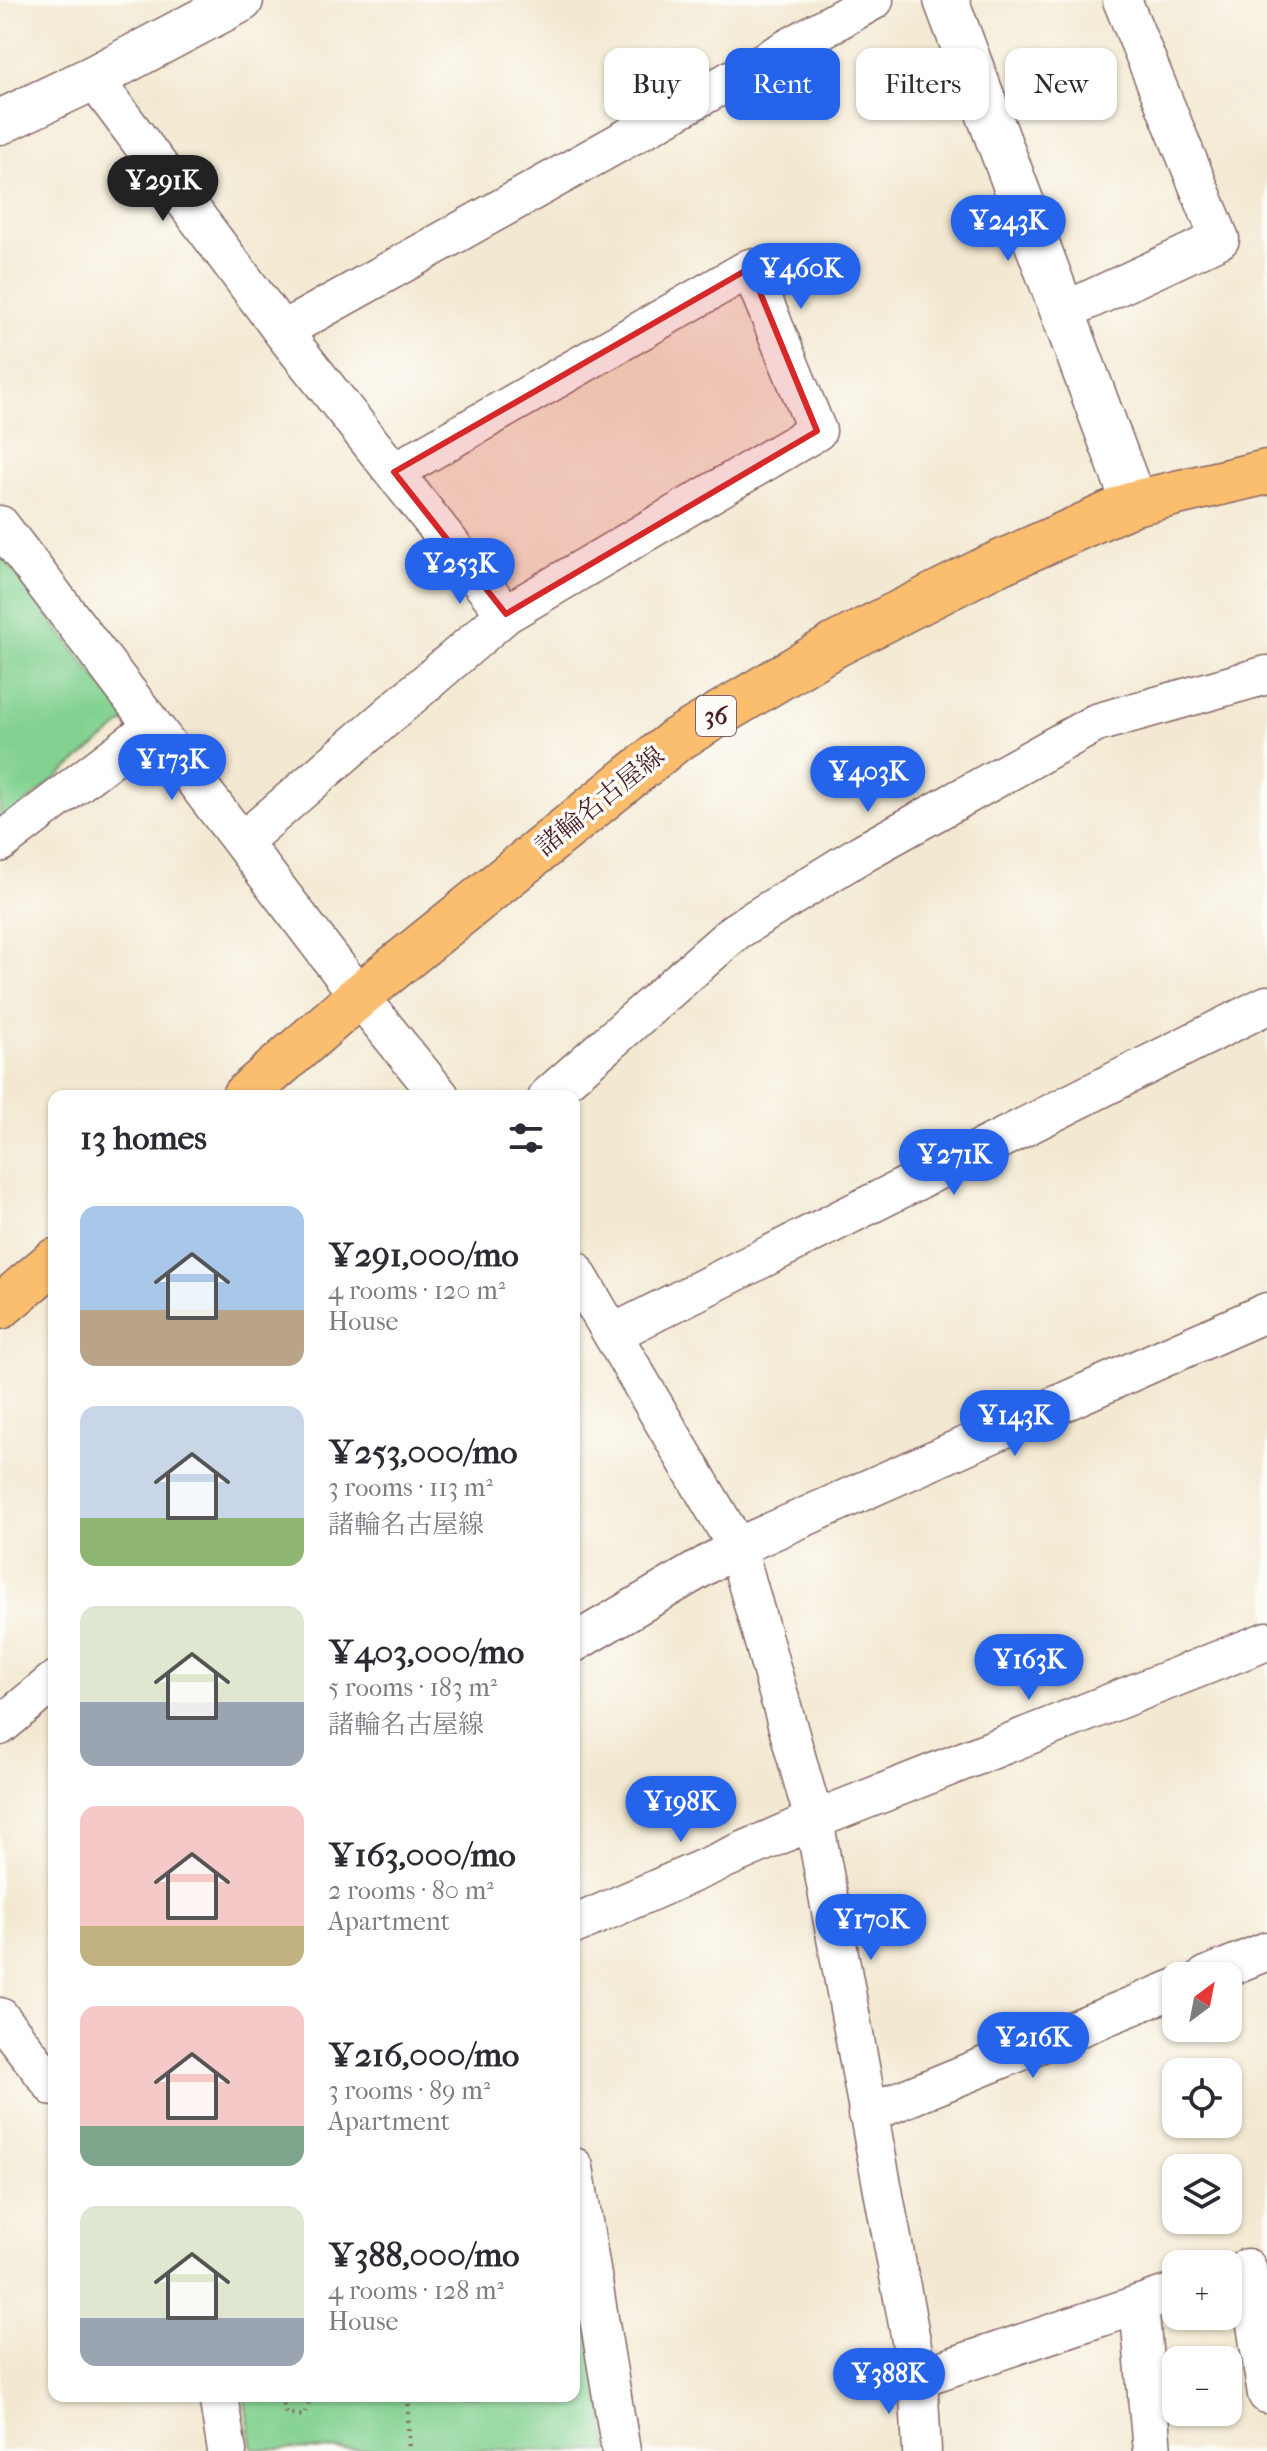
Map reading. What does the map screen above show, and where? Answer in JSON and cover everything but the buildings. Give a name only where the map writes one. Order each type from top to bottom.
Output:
[{"type":"main road","name":"諸輪名古屋線","points":[[251,1090],[359,996],[676,740],[835,645],[988,568],[1134,503],[1267,472]]},
{"type":"main road","points":[[0,1307],[48,1266]]},
{"type":"street","points":[[1,121],[93,78],[241,0]]},
{"type":"street","points":[[282,331],[874,0]]},
{"type":"street","points":[[946,0],[1134,503]]},
{"type":"street","points":[[1063,312],[1220,239],[1122,0]]},
{"type":"street","points":[[93,78],[282,331],[506,614]]},
{"type":"street","points":[[242,842],[506,614],[817,431],[750,268],[394,472]]},
{"type":"street","points":[[0,525],[359,996],[435,1090]]},
{"type":"street","points":[[555,1090],[736,931],[864,852],[1096,723],[1267,675]]},
{"type":"street","points":[[0,843],[153,726]]},
{"type":"street","points":[[612,1334],[1267,1005]]},
{"type":"street","points":[[580,1279],[737,1547],[814,1820],[918,2378],[922,2451]]},
{"type":"street","points":[[580,1639],[737,1547],[1267,1312]]},
{"type":"street","points":[[580,1922],[814,1820],[1267,1641]]},
{"type":"street","points":[[0,1726],[48,1686]]},
{"type":"street","points":[[1240,1962],[1267,1951]]},
{"type":"street","points":[[867,2114],[1162,1994]]},
{"type":"street","points":[[0,2017],[48,2079]]},
{"type":"street","points":[[580,2203],[621,2451]]},
{"type":"street","points":[[1247,2268],[1267,2394]]},
{"type":"street","points":[[918,2378],[1162,2297]]},
{"type":"street","points":[[1139,2304],[1152,2451]]},
{"type":"street","points":[[219,2402],[227,2451]]},
{"type":"path","points":[[283,2402],[286,2414],[304,2416],[310,2402]]},
{"type":"path","points":[[408,2402],[409,2451]]},
{"type":"highlighted area","points":[[750,268],[817,431],[506,614],[394,472]]},
{"type":"green space","points":[[0,554],[128,719],[0,824]]},
{"type":"green space","points":[[580,2283],[610,2451],[253,2449],[245,2402],[580,2402]]}]
